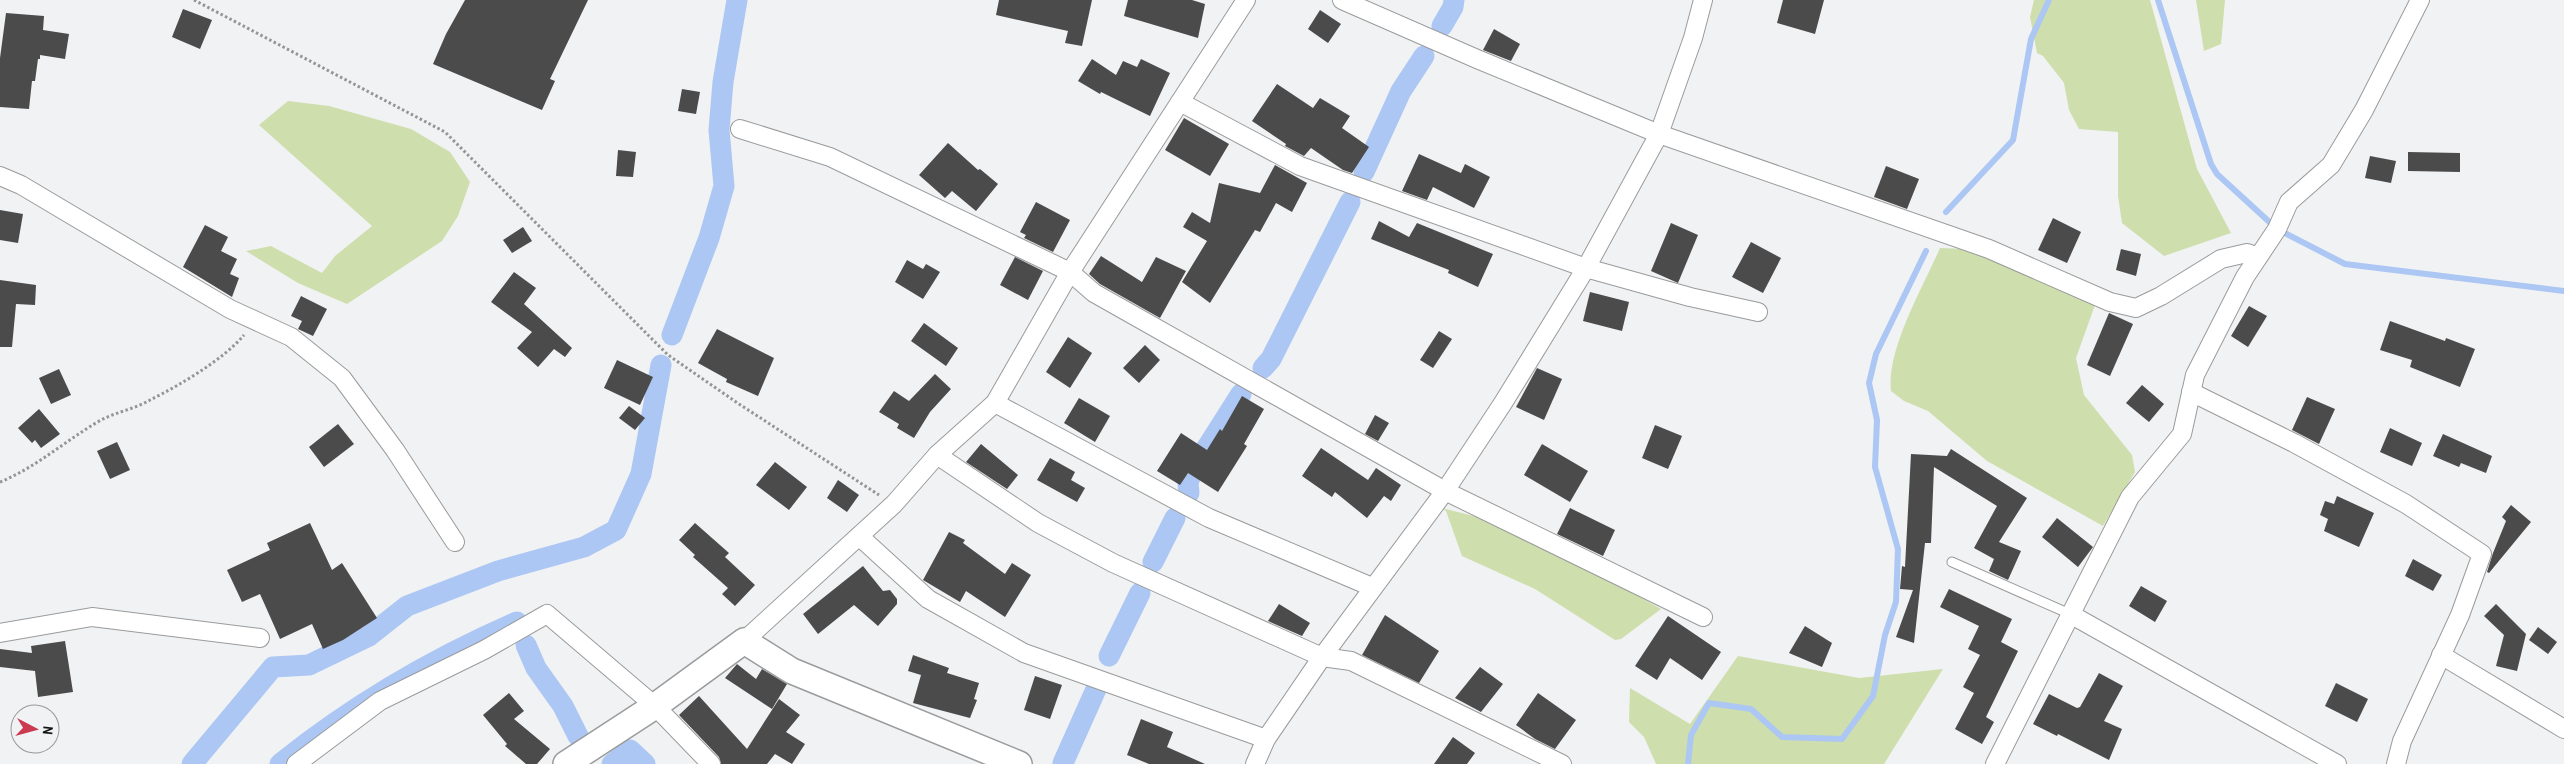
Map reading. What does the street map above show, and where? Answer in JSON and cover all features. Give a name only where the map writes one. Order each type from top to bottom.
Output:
[{"type":"street","points":[[566,764],[655,706],[744,641],[894,504],[937,455],[995,403],[1070,272],[1246,0]]},
{"type":"street","points":[[1342,0],[1477,59],[1659,134],[1989,249],[2110,302],[2136,308],[2161,296],[2221,259],[2247,253],[2258,257]]},
{"type":"street","points":[[1255,764],[1266,739],[1322,657],[1372,587],[1445,491],[1503,403],[1586,268],[1659,134],[1693,38],[1703,0]]},
{"type":"street","points":[[1994,764],[2130,498],[2182,434],[2195,375],[2245,277],[2276,229],[2289,202],[2331,165],[2364,110],[2420,0]]},
{"type":"street","points":[[1180,102],[1300,166],[1586,268],[1690,297],[1758,312]]},
{"type":"street","points":[[740,128],[830,157],[1070,272],[1094,293],[1445,491],[1703,617]]},
{"type":"street","points":[[0,176],[21,185],[230,308],[291,337],[342,378],[394,450],[455,542]]},
{"type":"street","points":[[2191,392],[2294,443],[2406,504],[2482,554],[2460,615],[2402,741],[2396,764]]},
{"type":"street","points":[[995,403],[1209,518],[1372,587]]},
{"type":"street","points":[[937,455],[1038,523],[1113,563],[1322,657],[1351,661],[1562,764]]},
{"type":"street","points":[[858,536],[928,599],[1024,653],[1266,739]]},
{"type":"street","points":[[296,764],[380,701],[484,650],[547,614],[655,706],[711,764]]},
{"type":"street","points":[[2070,614],[2337,764]]},
{"type":"street","points":[[0,633],[92,617],[260,638]]},
{"type":"street","points":[[744,641],[792,671],[1019,764]]},
{"type":"street","points":[[2441,655],[2564,729]]},
{"type":"lane","points":[[1952,562],[2070,614]]},
{"type":"path","points":[[194,0],[445,132],[668,355],[738,404],[894,504]]},
{"type":"path","points":[[0,482],[57,451],[101,420],[150,401],[193,375],[235,346],[255,320]]},
{"type":"green space","points":[[2034,0],[2150,0],[2197,169],[2231,233],[2164,256],[2122,223],[2118,196],[2118,132],[2079,129],[2069,110],[2064,83],[2043,56],[2037,53],[2030,17]]},
{"type":"green space","points":[[2196,0],[2225,0],[2221,44],[2204,51]]},
{"type":"green space","points":[[288,101],[329,106],[411,129],[450,152],[470,182],[458,216],[442,241],[347,304],[298,283],[246,251],[271,246],[322,273],[335,256],[372,226],[259,125]]},
{"type":"green space","points":[[1940,248],[1966,249],[2095,305],[2076,358],[2084,395],[2132,455],[2135,472],[2103,526],[1987,461],[1928,411],[1904,401],[1891,391],[1894,357],[1900,338]]},
{"type":"green space","points":[[1442,508],[1489,520],[1555,549],[1661,609],[1621,639],[1615,640],[1535,589],[1462,556],[1446,511]]},
{"type":"green space","points":[[1738,656],[1859,678],[1943,669],[1884,764],[1656,764],[1644,737],[1629,722],[1630,688],[1690,724]]},
{"type":"building","points":[[465,0],[588,0],[550,79],[555,81],[542,110],[433,64],[446,34]]},
{"type":"building","points":[[999,0],[1092,0],[1082,46],[1065,43],[1068,31],[996,15]]},
{"type":"building","points":[[1128,0],[1192,0],[1205,4],[1198,38],[1124,16]]},
{"type":"building","points":[[1783,0],[1824,0],[1815,34],[1777,23]]},
{"type":"building","points":[[183,9],[212,20],[200,49],[172,37]]},
{"type":"building","points":[[1320,10],[1341,24],[1328,43],[1308,29]]},
{"type":"building","points":[[6,13],[44,16],[43,30],[69,34],[65,59],[40,55],[35,81],[32,81],[29,109],[0,107],[0,58]]},
{"type":"building","points":[[1494,29],[1520,44],[1511,61],[1483,50]]},
{"type":"building","points":[[1092,59],[1116,75],[1123,61],[1137,67],[1141,59],[1170,73],[1150,116],[1101,92],[1100,94],[1078,81]]},
{"type":"building","points":[[1277,84],[1313,108],[1320,98],[1350,116],[1342,128],[1369,147],[1352,173],[1343,170],[1311,148],[1304,156],[1285,146],[1286,144],[1252,121]]},
{"type":"building","points":[[682,89],[700,92],[696,114],[678,111]]},
{"type":"building","points":[[1184,118],[1229,144],[1210,176],[1165,150]]},
{"type":"building","points":[[948,143],[978,170],[980,169],[998,184],[976,211],[952,191],[945,198],[919,175]]},
{"type":"building","points":[[618,150],[636,152],[633,177],[616,176]]},
{"type":"building","points":[[2408,152],[2460,153],[2460,172],[2408,171]]},
{"type":"building","points":[[1419,154],[1461,173],[1465,164],[1490,177],[1474,208],[1433,187],[1427,200],[1402,191]]},
{"type":"building","points":[[2370,156],[2396,161],[2391,183],[2365,178]]},
{"type":"building","points":[[1275,165],[1307,183],[1292,212],[1276,203],[1260,232],[1255,230],[1210,303],[1182,282],[1207,241],[1183,227],[1192,212],[1210,223],[1219,183],[1260,193]]},
{"type":"building","points":[[1886,166],[1919,179],[1907,209],[1874,197]]},
{"type":"building","points":[[1036,202],[1070,220],[1053,252],[1024,238],[1026,235],[1020,232]]},
{"type":"building","points":[[0,210],[23,214],[18,243],[0,240]]},
{"type":"building","points":[[2053,218],[2081,232],[2067,263],[2038,250]]},
{"type":"building","points":[[1379,221],[1409,237],[1417,223],[1493,254],[1478,287],[1448,273],[1449,270],[1371,239]]},
{"type":"building","points":[[1671,223],[1698,235],[1678,283],[1651,271]]},
{"type":"building","points":[[205,225],[228,237],[221,251],[237,259],[230,274],[239,278],[232,297],[183,267]]},
{"type":"building","points":[[523,227],[532,241],[512,253],[503,240]]},
{"type":"building","points":[[1751,242],[1781,258],[1763,293],[1732,277]]},
{"type":"building","points":[[2121,249],[2141,254],[2136,276],[2116,270]]},
{"type":"building","points":[[1101,256],[1142,282],[1156,257],[1186,271],[1160,318],[1100,284],[1089,274]]},
{"type":"building","points":[[1015,257],[1043,271],[1028,300],[1000,285]]},
{"type":"building","points":[[907,260],[923,269],[926,264],[940,272],[923,299],[895,282]]},
{"type":"building","points":[[514,272],[536,288],[524,304],[572,348],[565,357],[554,349],[538,367],[517,348],[532,332],[491,302]]},
{"type":"building","points":[[0,280],[36,285],[35,305],[16,304],[12,347],[0,347]]},
{"type":"building","points":[[1590,292],[1629,302],[1622,331],[1583,321]]},
{"type":"building","points":[[301,296],[327,309],[313,336],[298,329],[302,321],[291,316]]},
{"type":"building","points":[[2249,306],[2267,316],[2248,347],[2231,336]]},
{"type":"building","points":[[2109,313],[2133,324],[2110,376],[2087,365]]},
{"type":"building","points":[[2390,321],[2445,341],[2446,338],[2475,349],[2460,387],[2410,367],[2412,360],[2380,350]]},
{"type":"building","points":[[924,323],[958,348],[946,366],[911,341]]},
{"type":"building","points":[[717,329],[774,358],[758,396],[726,382],[727,379],[698,363]]},
{"type":"building","points":[[1439,331],[1452,339],[1433,368],[1420,360]]},
{"type":"building","points":[[1068,337],[1092,353],[1070,388],[1046,372]]},
{"type":"building","points":[[1145,345],[1160,360],[1139,383],[1123,368]]},
{"type":"building","points":[[617,360],[653,377],[640,405],[604,388]]},
{"type":"building","points":[[1537,368],[1562,379],[1544,420],[1516,407]]},
{"type":"building","points":[[59,369],[71,395],[51,404],[39,378]]},
{"type":"building","points":[[935,374],[951,389],[930,412],[914,438],[897,428],[899,424],[879,412],[894,391],[909,401]]},
{"type":"building","points":[[2142,385],[2164,404],[2149,422],[2126,403]]},
{"type":"building","points":[[1242,396],[1264,409],[1244,444],[1247,446],[1218,492],[1188,473],[1180,485],[1157,471],[1181,433],[1207,450],[1220,429],[1222,431]]},
{"type":"building","points":[[2307,397],[2335,409],[2319,444],[2292,430]]},
{"type":"building","points":[[1079,398],[1110,416],[1095,442],[1064,423]]},
{"type":"building","points":[[629,406],[645,418],[635,430],[619,418]]},
{"type":"building","points":[[39,409],[60,434],[41,448],[35,440],[32,443],[18,428]]},
{"type":"building","points":[[1375,415],[1389,423],[1378,441],[1365,434]]},
{"type":"building","points":[[338,424],[354,444],[324,467],[309,447]]},
{"type":"building","points":[[1655,425],[1682,436],[1668,469],[1642,458]]},
{"type":"building","points":[[2390,428],[2422,443],[2412,466],[2380,452]]},
{"type":"building","points":[[2443,434],[2492,456],[2486,473],[2461,463],[2459,467],[2433,456]]},
{"type":"building","points":[[117,442],[130,470],[110,479],[97,451]]},
{"type":"building","points":[[981,444],[1018,475],[1007,489],[966,462]]},
{"type":"building","points":[[1542,444],[1588,471],[1570,502],[1524,475]]},
{"type":"building","points":[[1321,448],[1368,480],[1376,468],[1401,485],[1391,501],[1384,496],[1367,518],[1335,492],[1332,497],[1302,476]]},
{"type":"building","points":[[1951,449],[2027,498],[1999,542],[2021,551],[2008,580],[1989,571],[1994,559],[1974,548],[1997,506],[1934,467],[1931,543],[1925,543],[1914,643],[1896,637],[1913,590],[1900,589],[1902,566],[1905,567],[1911,454],[1947,456]]},
{"type":"building","points":[[1050,458],[1075,472],[1071,480],[1085,488],[1077,502],[1037,480]]},
{"type":"building","points":[[775,462],[807,487],[789,510],[756,485]]},
{"type":"building","points":[[838,480],[859,495],[847,512],[827,498]]},
{"type":"building","points":[[2337,496],[2374,513],[2359,547],[2324,531],[2328,519],[2320,515],[2325,501],[2334,504]]},
{"type":"building","points":[[2511,505],[2531,522],[2489,573],[2487,572],[2493,553],[2506,521],[2502,517]]},
{"type":"building","points":[[1570,508],[1615,530],[1603,556],[1557,534]]},
{"type":"building","points":[[2057,518],[2093,547],[2078,567],[2042,537]]},
{"type":"building","points":[[310,523],[332,570],[342,563],[377,618],[343,640],[323,649],[312,624],[280,639],[260,594],[242,602],[227,570],[270,550],[267,543]]},
{"type":"building","points":[[695,523],[729,553],[725,557],[755,585],[735,606],[722,594],[728,588],[693,557],[695,555],[679,540]]},
{"type":"building","points":[[949,532],[965,540],[963,543],[1005,574],[1012,563],[1031,575],[1005,617],[966,591],[960,602],[923,580]]},
{"type":"building","points":[[2413,559],[2442,575],[2433,591],[2405,576]]},
{"type":"building","points":[[863,566],[883,591],[890,590],[897,599],[897,604],[878,626],[854,605],[818,634],[803,614]]},
{"type":"building","points":[[2141,586],[2167,601],[2155,622],[2129,606]]},
{"type":"building","points":[[1949,589],[2012,619],[2001,642],[2018,651],[1986,717],[1994,722],[1982,744],[1955,729],[1974,693],[1963,687],[1980,655],[1968,649],[1979,626],[1940,607]]},
{"type":"building","points":[[1279,604],[1310,623],[1302,636],[1268,621]]},
{"type":"building","points":[[2496,604],[2526,634],[2517,671],[2496,666],[2504,635],[2484,616]]},
{"type":"building","points":[[1385,615],[1439,651],[1419,683],[1362,655]]},
{"type":"building","points":[[1668,616],[1721,652],[1702,680],[1670,658],[1657,680],[1635,666]]},
{"type":"building","points":[[1805,626],[1832,643],[1822,667],[1789,653]]},
{"type":"building","points":[[2538,627],[2557,642],[2548,654],[2529,640]]},
{"type":"building","points":[[65,641],[73,692],[38,697],[35,671],[0,667],[0,649],[32,653],[31,646]]},
{"type":"building","points":[[913,655],[949,668],[947,673],[979,683],[974,699],[977,700],[970,718],[913,703],[921,675],[908,671]]},
{"type":"building","points":[[737,664],[756,679],[762,669],[787,684],[772,709],[725,678]]},
{"type":"building","points":[[1480,667],[1503,684],[1481,712],[1455,698]]},
{"type":"building","points":[[2099,673],[2123,686],[2104,721],[2122,729],[2109,760],[2058,734],[2057,736],[2033,724],[2049,694],[2077,708],[2080,707]]},
{"type":"building","points":[[1035,676],[1062,685],[1050,719],[1024,710]]},
{"type":"building","points":[[2336,683],[2368,699],[2357,722],[2325,706]]},
{"type":"building","points":[[509,693],[524,711],[514,719],[550,749],[537,764],[526,764],[505,746],[507,744],[483,715]]},
{"type":"building","points":[[1538,693],[1576,720],[1555,749],[1535,739],[1516,725]]},
{"type":"building","points":[[699,696],[747,749],[779,699],[800,715],[786,732],[805,744],[792,764],[775,754],[767,764],[721,764],[719,757],[679,715]]},
{"type":"building","points":[[1141,719],[1173,732],[1167,747],[1205,764],[1149,764],[1127,755]]},
{"type":"building","points":[[1453,737],[1475,753],[1467,764],[1434,764]]},
{"type":"waterway","points":[[672,335],[709,238],[724,186],[719,130],[723,82],[737,0]]},
{"type":"waterway","points":[[1442,26],[1453,7],[1454,0]]},
{"type":"waterway","points":[[1946,212],[2013,140],[2031,39],[2049,0]]},
{"type":"waterway","points":[[2158,0],[2211,164],[2217,174],[2277,229],[2345,264],[2564,291]]},
{"type":"waterway","points":[[1364,172],[1401,91],[1424,56]]},
{"type":"waterway","points":[[1263,368],[1271,359],[1350,202]]},
{"type":"waterway","points":[[1688,764],[1691,735],[1709,703],[1751,709],[1782,737],[1842,739],[1873,696],[1885,635],[1896,602],[1898,549],[1875,467],[1877,420],[1869,383],[1876,354],[1926,251]]},
{"type":"waterway","points":[[192,764],[273,667],[309,665],[369,636],[407,606],[498,571],[584,547],[616,530],[641,474],[661,365]]},
{"type":"waterway","points":[[1189,493],[1188,483],[1192,471],[1241,394]]},
{"type":"waterway","points":[[1153,562],[1175,518]]},
{"type":"waterway","points":[[1109,656],[1140,593]]},
{"type":"waterway","points":[[280,764],[335,723],[394,685],[485,636],[517,622]]},
{"type":"waterway","points":[[526,645],[536,668],[563,706],[578,736]]},
{"type":"waterway","points":[[1063,763],[1097,687]]},
{"type":"waterway","points":[[612,764],[630,750],[645,764]]}]
